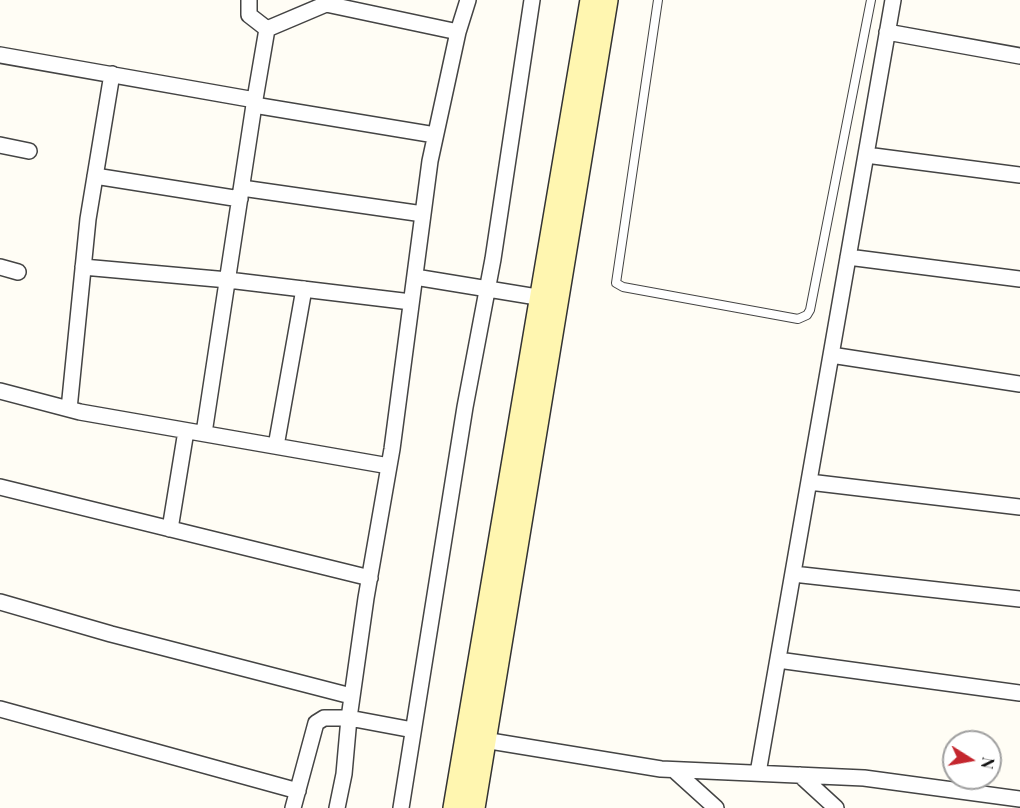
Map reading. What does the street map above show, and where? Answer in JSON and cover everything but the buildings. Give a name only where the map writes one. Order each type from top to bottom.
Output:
[{"type":"street","points":[[249,0],[249,15],[267,29]]},
{"type":"street","points":[[337,808],[344,774],[351,696],[389,466],[435,135],[458,32],[468,0]]},
{"type":"street","points":[[401,808],[465,406],[487,289],[532,0]]},
{"type":"street","points":[[480,804],[484,740],[591,0]]},
{"type":"street","points":[[454,808],[607,0]]},
{"type":"street","points":[[758,773],[893,0]]},
{"type":"street","points":[[267,29],[326,2],[458,32]]},
{"type":"street","points":[[204,434],[267,29]]},
{"type":"street","points":[[887,32],[1020,56]]},
{"type":"street","points":[[0,55],[435,135]]},
{"type":"street","points":[[69,409],[88,219],[112,74]]},
{"type":"street","points":[[0,145],[29,151]]},
{"type":"street","points":[[866,155],[1020,175]]},
{"type":"street","points":[[95,176],[423,214]]},
{"type":"street","points":[[848,257],[1020,279]]},
{"type":"street","points":[[0,267],[18,272]]},
{"type":"street","points":[[83,267],[228,280],[411,302]]},
{"type":"street","points":[[415,277],[549,299]]},
{"type":"street","points":[[276,446],[304,289]]},
{"type":"street","points":[[831,355],[1020,384]]},
{"type":"street","points":[[0,391],[69,409],[389,466]]},
{"type":"street","points":[[170,529],[186,430]]},
{"type":"street","points":[[809,482],[1020,507]]},
{"type":"street","points":[[0,487],[370,578]]},
{"type":"street","points":[[793,574],[1020,599]]},
{"type":"street","points":[[0,602],[111,634],[351,696]]},
{"type":"street","points":[[778,660],[1020,693]]},
{"type":"street","points":[[0,709],[298,791]]},
{"type":"street","points":[[293,808],[316,723],[324,718],[349,718],[413,730]]},
{"type":"street","points":[[484,740],[674,770],[864,778],[1020,800]]},
{"type":"street","points":[[674,770],[716,808]]},
{"type":"street","points":[[800,775],[836,808]]},
{"type":"street","points":[[458,782],[480,804]]},
{"type":"lane","points":[[658,0],[616,283],[623,287],[798,320],[807,315],[810,310],[871,0]]}]
